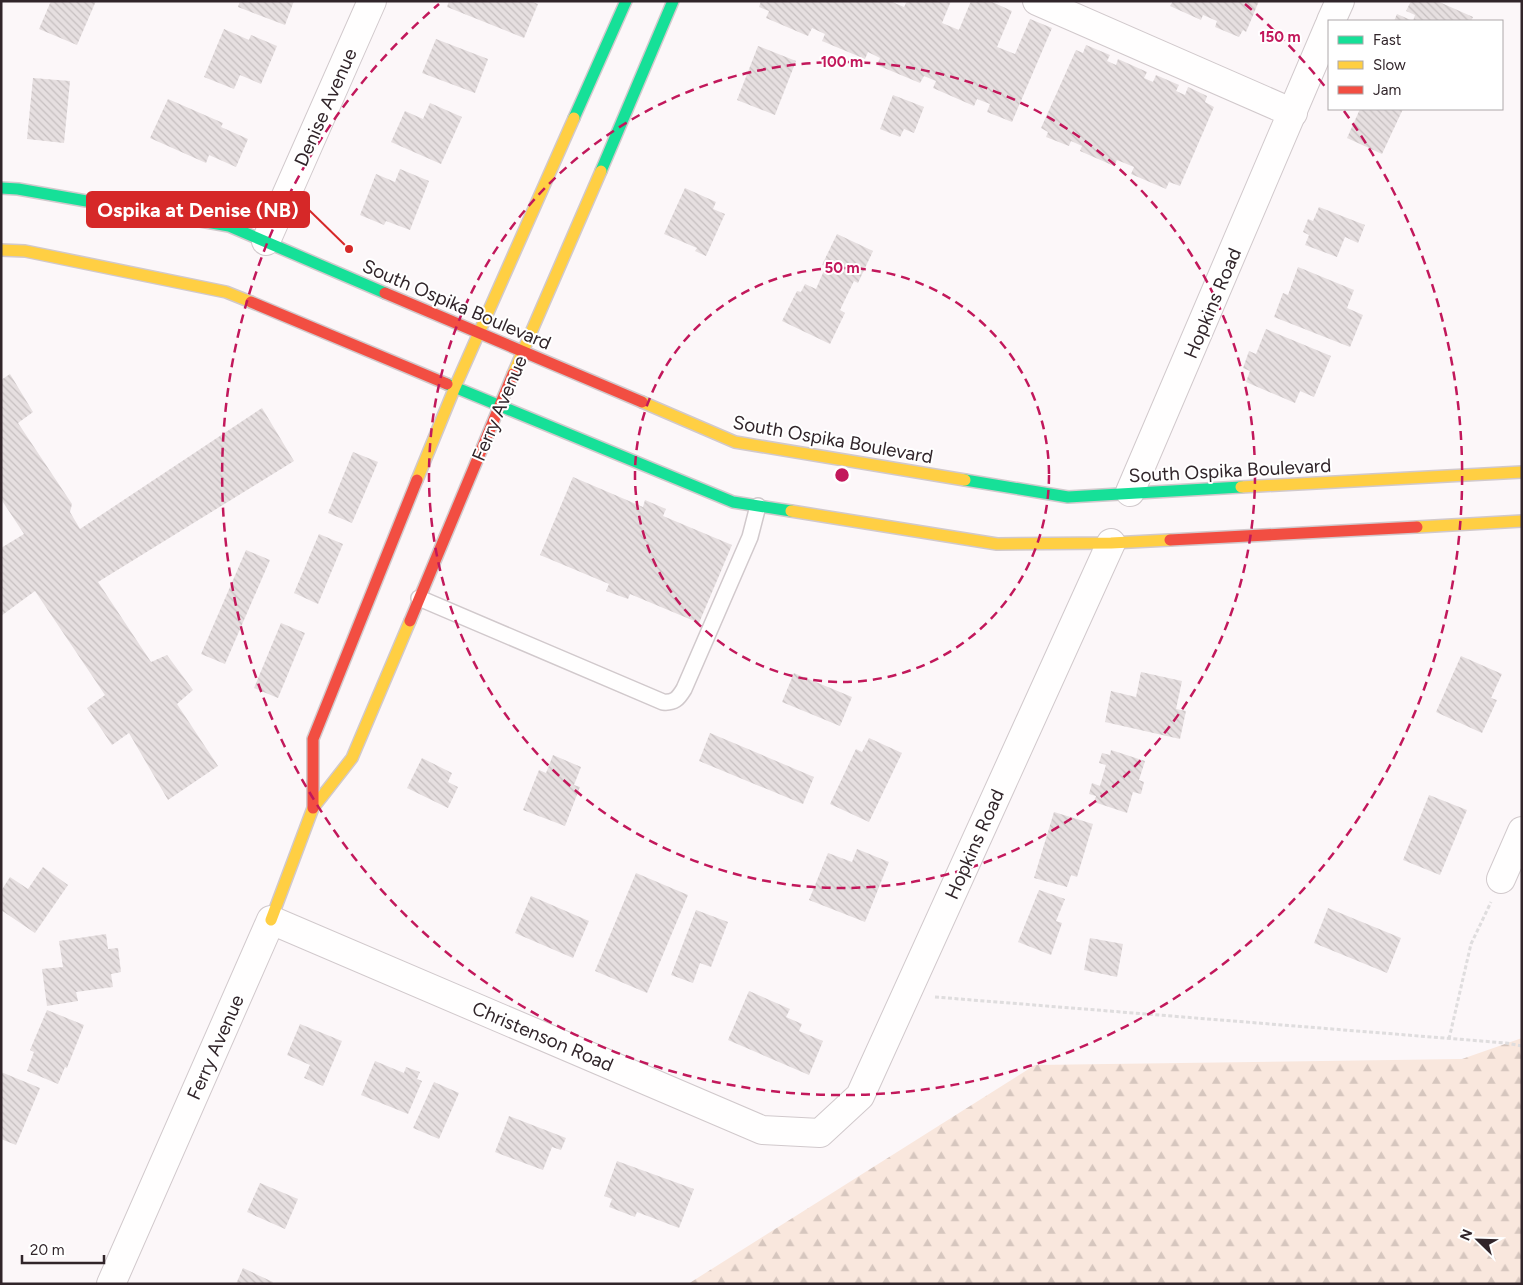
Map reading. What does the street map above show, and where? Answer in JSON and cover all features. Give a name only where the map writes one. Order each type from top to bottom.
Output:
[{"type":"main road","name":"Ferry Avenue","points":[[313,808],[313,739],[478,332],[626,1]]},
{"type":"main road","name":"Ferry Avenue","points":[[271,920],[313,808],[352,758],[673,1]]},
{"type":"main road","name":"South Ospika Boulevard","points":[[1,188],[18,189],[229,226],[735,442],[1068,497],[1130,492],[1522,472]]},
{"type":"main road","points":[[1,250],[25,251],[226,292],[733,502],[997,544],[1111,543],[1522,521]]},
{"type":"street","name":"Denise Avenue","points":[[266,241],[372,1]]},
{"type":"street","points":[[1037,1],[1293,113]]},
{"type":"street","points":[[1331,20],[1340,1]]},
{"type":"street","name":"Hopkins Road","points":[[1130,492],[1328,28]]},
{"type":"street","name":"Hopkins Road","points":[[820,1133],[860,1096],[1111,543]]},
{"type":"street","points":[[1501,879],[1522,831]]},
{"type":"street","name":"Christenson Road","points":[[271,920],[762,1130],[820,1133]]},
{"type":"street","name":"Ferry Avenue","points":[[112,1284],[271,920]]},
{"type":"lane","points":[[419,598],[663,702],[670,702],[678,699],[684,689],[750,537],[758,506]]},
{"type":"path","points":[[1449,1039],[1472,944],[1501,879]]},
{"type":"path","points":[[906,995],[1506,1043],[1522,1046]]},
{"type":"green space","points":[[1522,1038],[1522,1284],[688,1284],[1035,1065],[1462,1059]]},
{"type":"building","points":[[51,1],[96,1],[77,45],[39,29]]},
{"type":"building","points":[[240,1],[294,1],[285,25],[238,7]]},
{"type":"building","points":[[449,1],[530,1],[538,4],[524,38],[447,7]]},
{"type":"building","points":[[761,1],[890,1],[904,7],[907,1],[951,1],[942,23],[959,30],[971,1],[990,1],[1012,11],[997,47],[1015,54],[1030,19],[1052,28],[1012,122],[987,112],[990,104],[977,99],[974,106],[933,88],[936,81],[924,76],[920,83],[877,65],[880,58],[868,52],[865,59],[822,41],[825,34],[812,28],[808,36],[766,18],[769,11],[759,7]]},
{"type":"building","points":[[1173,1],[1259,1],[1246,32],[1243,30],[1239,37],[1215,27],[1217,21],[1203,15],[1201,20],[1170,6]]},
{"type":"building","points":[[1411,1],[1437,1],[1473,17],[1472,20],[1413,20],[1415,15],[1406,11]]},
{"type":"building","points":[[1397,14],[1411,20],[1394,20]]},
{"type":"building","points":[[224,29],[249,40],[251,35],[277,46],[261,84],[240,75],[234,89],[204,77]]},
{"type":"building","points":[[436,39],[488,59],[475,93],[422,73]]},
{"type":"building","points":[[1086,45],[1110,55],[1107,61],[1116,65],[1118,59],[1147,72],[1144,78],[1153,82],[1156,75],[1179,85],[1176,91],[1185,95],[1188,87],[1207,96],[1205,102],[1214,107],[1180,186],[1169,182],[1166,189],[1131,174],[1134,167],[1117,160],[1114,166],[1080,151],[1082,146],[1071,141],[1069,146],[1046,137],[1048,132],[1041,128],[1076,50],[1083,53]]},
{"type":"building","points":[[758,46],[796,61],[775,115],[737,100]]},
{"type":"building","points":[[33,78],[70,81],[64,143],[27,139]]},
{"type":"building","points":[[893,95],[924,107],[914,133],[904,129],[900,137],[880,129]]},
{"type":"building","points":[[168,99],[223,123],[221,127],[248,139],[236,167],[209,155],[206,163],[150,138]]},
{"type":"building","points":[[430,103],[462,117],[441,164],[391,142],[405,111],[423,119]]},
{"type":"building","points":[[1360,110],[1403,110],[1382,154],[1347,138]]},
{"type":"building","points":[[400,169],[429,181],[410,230],[386,221],[384,225],[360,215],[376,174],[395,182]]},
{"type":"building","points":[[685,188],[716,202],[713,209],[725,214],[706,256],[695,251],[697,248],[664,234]]},
{"type":"building","points":[[1319,207],[1365,225],[1358,243],[1345,237],[1337,257],[1305,245],[1309,235],[1303,232],[1308,219],[1313,221]]},
{"type":"building","points":[[837,234],[873,251],[858,283],[854,281],[840,310],[845,313],[830,344],[782,321],[797,291],[801,292],[805,284],[816,289],[826,266],[822,265]]},
{"type":"building","points":[[1298,267],[1354,290],[1347,308],[1363,315],[1350,347],[1274,317],[1283,293],[1288,295]]},
{"type":"building","points":[[1266,329],[1331,356],[1314,397],[1300,391],[1295,403],[1246,382],[1250,371],[1243,368],[1249,351],[1256,354]]},
{"type":"building","points":[[10,374],[33,412],[18,423],[72,504],[70,512],[80,529],[262,408],[294,461],[98,582],[151,662],[167,655],[193,690],[177,704],[218,766],[168,800],[129,733],[112,745],[87,708],[105,695],[35,591],[1,616],[1,548],[24,534],[1,499],[1,380]]},
{"type":"building","points":[[353,452],[378,462],[352,523],[328,513]]},
{"type":"building","points":[[573,477],[643,507],[645,500],[666,509],[663,516],[732,545],[699,623],[630,594],[628,599],[606,591],[609,584],[540,555]]},
{"type":"building","points":[[319,534],[343,544],[318,604],[294,593]]},
{"type":"building","points":[[246,550],[270,560],[225,664],[201,654]]},
{"type":"building","points":[[281,623],[305,633],[278,698],[254,688]]},
{"type":"building","points":[[1461,656],[1502,674],[1491,698],[1497,700],[1482,733],[1436,712]]},
{"type":"building","points":[[1141,672],[1182,681],[1176,709],[1186,711],[1180,739],[1105,722],[1111,691],[1136,697]]},
{"type":"building","points":[[794,673],[852,697],[840,726],[782,702]]},
{"type":"building","points":[[710,733],[814,777],[803,804],[699,761]]},
{"type":"building","points":[[869,738],[902,753],[869,822],[830,804],[856,749],[862,752]]},
{"type":"building","points":[[1111,750],[1145,761],[1139,780],[1144,782],[1141,794],[1133,792],[1127,813],[1094,802],[1096,796],[1089,794],[1092,783],[1100,786],[1106,765],[1099,763],[1102,753],[1110,755]]},
{"type":"building","points":[[553,755],[581,767],[574,785],[580,787],[565,826],[523,810],[539,770],[546,773]]},
{"type":"building","points":[[422,758],[452,773],[448,782],[458,787],[448,808],[407,788]]},
{"type":"building","points":[[1429,795],[1467,810],[1440,875],[1403,860]]},
{"type":"building","points":[[1054,812],[1093,824],[1077,877],[1071,875],[1067,887],[1034,878]]},
{"type":"building","points":[[857,849],[889,862],[865,922],[809,900],[828,853],[852,862]]},
{"type":"building","points":[[43,867],[68,885],[35,933],[1,910],[1,891],[10,877],[28,889]]},
{"type":"building","points":[[636,873],[688,895],[647,993],[595,971]]},
{"type":"building","points":[[1039,890],[1065,899],[1056,921],[1062,923],[1051,955],[1018,942]]},
{"type":"building","points":[[531,896],[589,921],[573,958],[515,933]]},
{"type":"building","points":[[1328,908],[1401,938],[1387,973],[1314,943]]},
{"type":"building","points":[[696,910],[728,922],[711,967],[700,963],[693,983],[671,975]]},
{"type":"building","points":[[106,934],[108,949],[118,948],[121,972],[111,974],[113,987],[76,992],[78,1001],[47,1006],[42,969],[63,967],[59,941]]},
{"type":"building","points":[[1090,938],[1123,944],[1117,977],[1084,970]]},
{"type":"building","points":[[749,991],[790,1009],[786,1017],[802,1024],[799,1031],[823,1041],[809,1075],[728,1040]]},
{"type":"building","points":[[47,1010],[84,1025],[67,1068],[65,1067],[58,1084],[27,1071],[34,1052],[30,1050]]},
{"type":"building","points":[[300,1024],[342,1041],[323,1086],[304,1078],[310,1065],[287,1055]]},
{"type":"building","points":[[375,1061],[404,1073],[406,1067],[420,1072],[417,1079],[422,1081],[408,1114],[361,1095]]},
{"type":"building","points":[[1,1072],[40,1088],[16,1145],[1,1139]]},
{"type":"building","points":[[434,1082],[459,1093],[439,1139],[413,1128]]},
{"type":"building","points":[[509,1116],[566,1138],[561,1150],[552,1147],[543,1170],[495,1152]]},
{"type":"building","points":[[617,1161],[694,1189],[679,1228],[637,1212],[635,1217],[609,1207],[612,1199],[604,1196]]},
{"type":"building","points":[[260,1183],[298,1199],[285,1229],[247,1212]]},
{"type":"building","points":[[243,1268],[273,1282],[272,1284],[236,1284]]},
{"type":"traffic: fast","points":[[574,118],[626,1]]},
{"type":"traffic: fast","points":[[601,171],[673,1]]},
{"type":"traffic: fast","points":[[1,188],[18,189],[229,226],[385,293]]},
{"type":"traffic: fast","points":[[447,384],[733,502],[791,511]]},
{"type":"traffic: fast","points":[[965,480],[1068,497],[1241,487]]},
{"type":"traffic: slow","points":[[417,480],[455,387],[574,118]]},
{"type":"traffic: slow","points":[[513,374],[601,171]]},
{"type":"traffic: slow","points":[[1,250],[25,251],[226,292],[251,302]]},
{"type":"traffic: slow","points":[[642,402],[735,442],[965,480]]},
{"type":"traffic: slow","points":[[1241,487],[1522,472]]},
{"type":"traffic: slow","points":[[791,511],[997,544],[1111,543],[1170,540]]},
{"type":"traffic: slow","points":[[1417,527],[1522,521]]},
{"type":"traffic: slow","points":[[271,920],[313,808],[352,758],[410,621]]},
{"type":"traffic: jam","points":[[385,293],[642,402]]},
{"type":"traffic: jam","points":[[251,302],[447,384]]},
{"type":"traffic: jam","points":[[410,621],[513,374]]},
{"type":"traffic: jam","points":[[313,808],[313,739],[417,480]]},
{"type":"traffic: jam","points":[[1170,540],[1417,527]]},
{"type":"place","name":"Ospika at Denise (NB)","points":[[349,249]]}]
